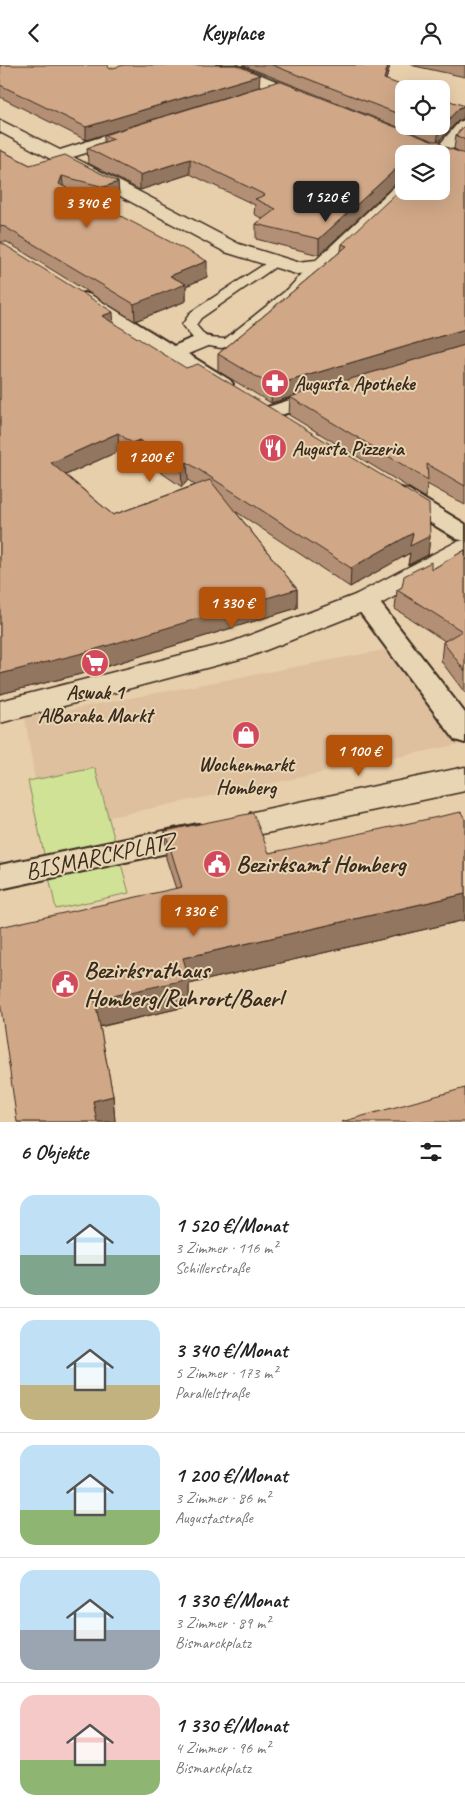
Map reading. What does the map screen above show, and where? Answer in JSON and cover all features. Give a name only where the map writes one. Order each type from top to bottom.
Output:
[{"type":"street","points":[[224,65],[323,106]]},
{"type":"street","points":[[251,96],[278,88]]},
{"type":"street","points":[[0,125],[232,248],[296,268],[315,267],[323,264],[395,196]]},
{"type":"street","points":[[57,156],[159,125]]},
{"type":"street","points":[[446,145],[465,125]]},
{"type":"street","points":[[450,157],[456,159]]},
{"type":"street","points":[[66,288],[174,353],[292,428]]},
{"type":"street","points":[[174,353],[203,341]]},
{"type":"street","points":[[252,403],[324,395]]},
{"type":"street","points":[[383,483],[465,534]]},
{"type":"street","points":[[0,712],[241,649],[365,601],[465,547]]},
{"type":"street","points":[[365,601],[465,733]]},
{"type":"street","name":"BISMARCKPLATZ","points":[[0,877],[465,779]]},
{"type":"lane","points":[[274,262],[196,315],[190,325],[203,341],[221,344],[230,342],[293,292],[315,267]]},
{"type":"shaded area","name":"Wochenmarkt Homberg","points":[[415,644],[465,726],[465,743],[43,831],[25,718]]},
{"type":"green space","points":[[95,768],[129,893],[56,909],[28,781]]},
{"type":"building","points":[[0,65],[108,65],[109,69],[124,65],[236,65],[260,75],[86,127],[0,85]]},
{"type":"building","points":[[272,65],[388,65],[384,79],[395,83],[395,113]]},
{"type":"building","points":[[279,81],[395,127],[395,135],[416,135],[431,141],[440,141],[442,145],[395,145],[395,170],[319,239],[256,224],[276,209],[255,199],[265,195],[190,159],[140,175],[87,148],[114,139],[104,135]]},
{"type":"building","points":[[450,101],[465,106],[459,108],[450,118]]},
{"type":"building","points":[[465,125],[465,140],[456,135]]},
{"type":"building","points":[[450,149],[465,154],[465,329],[272,386],[218,354],[347,246],[342,244],[395,194],[395,200],[450,200]]},
{"type":"building","points":[[0,150],[30,165],[65,155],[118,182],[104,187],[62,176],[59,184],[207,261],[170,276],[186,284],[134,304],[5,227],[0,226]]},
{"type":"building","points":[[0,242],[113,312],[102,316],[186,368],[198,364],[429,504],[430,536],[410,546],[413,533],[351,568],[187,462],[181,468],[139,440],[132,443],[118,433],[51,463],[113,515],[210,480],[297,589],[83,653],[0,674]]},
{"type":"building","points":[[465,345],[465,486],[427,464],[428,480],[290,397]]},
{"type":"building","points":[[465,550],[465,671],[443,642],[462,631],[397,590],[402,587],[404,576],[431,562],[431,570]]},
{"type":"building","name":"Bezirksrathaus Homberg/Ruhrort/Baerl","points":[[461,812],[465,819],[465,894],[183,958],[189,979],[95,1000],[113,1096],[93,1101],[97,1122],[17,1122],[0,1001],[0,927],[182,887],[165,831],[253,813],[269,853]]},
{"type":"building","points":[[465,1088],[465,1122],[341,1122]]},
{"type":"place","name":"Augusta Apotheke","points":[[275,383]]},
{"type":"place","name":"Augusta Pizzeria","points":[[273,448]]},
{"type":"place","name":"Aswak 1 AlBaraka Markt","points":[[95,663]]},
{"type":"place","name":"Wochenmarkt Homberg","points":[[246,735]]},
{"type":"place","name":"Bezirksamt Homberg","points":[[217,864]]},
{"type":"place","name":"Bezirksrathaus Homberg/Ruhrort/Baerl","points":[[65,984]]}]
